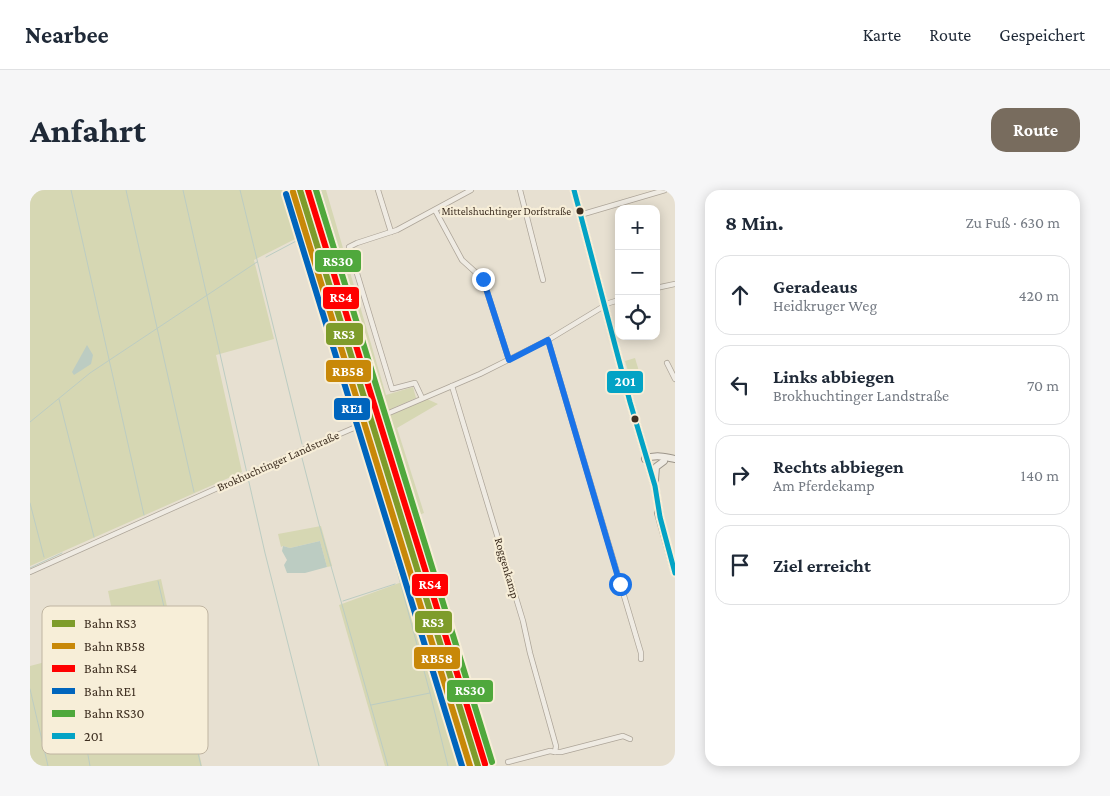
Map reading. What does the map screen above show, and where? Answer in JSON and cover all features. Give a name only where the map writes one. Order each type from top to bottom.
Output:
[{"type":"main road","points":[[574,190],[642,445],[645,466],[675,572]]},
{"type":"main road","points":[[642,445],[658,456]]},
{"type":"main road","points":[[645,459],[658,456],[675,460]]},
{"type":"main road","points":[[645,459],[675,460]]},
{"type":"main road","points":[[645,459],[648,463],[660,516]]},
{"type":"main road","points":[[654,486],[656,467],[664,461]]},
{"type":"street","points":[[378,190],[391,232]]},
{"type":"street","points":[[422,398],[415,384],[392,389],[349,247],[391,232],[471,190]]},
{"type":"street","points":[[520,190],[543,280]]},
{"type":"street","points":[[580,215],[665,190]]},
{"type":"street","points":[[435,210],[462,260],[483,279],[509,360]]},
{"type":"street","points":[[660,287],[675,284]]},
{"type":"street","name":"Brokhuchtinger Landstraße","points":[[30,572],[509,360],[615,301]]},
{"type":"street","points":[[548,340],[641,653],[641,659]]},
{"type":"street","points":[[667,363],[675,379]]},
{"type":"street","name":"Roggenkamp","points":[[452,386],[523,621],[556,746],[555,752]]},
{"type":"street","points":[[508,762],[550,752],[560,752],[623,736],[630,740]]},
{"type":"green space","points":[[30,190],[298,190],[368,419],[358,423],[297,238],[254,260],[274,339],[216,355],[242,472],[30,566]]},
{"type":"green space","points":[[310,190],[326,190],[386,395],[413,387],[416,398],[375,416]]},
{"type":"green space","points":[[635,358],[645,391],[635,395],[625,361]]},
{"type":"green space","points":[[427,399],[438,404],[397,428],[424,513],[414,517],[457,670],[488,766],[483,766],[377,421]]},
{"type":"green space","points":[[378,459],[472,766],[385,766],[339,605],[402,582],[369,462]]},
{"type":"green space","points":[[321,526],[332,566],[327,567],[320,541],[290,548],[281,547],[278,534]]},
{"type":"green space","points":[[161,579],[167,606],[111,606],[108,591]]},
{"type":"green space","points":[[42,663],[42,754],[199,754],[202,766],[30,766],[30,666]]},
{"type":"shaded area","points":[[87,345],[93,355],[91,364],[74,375],[72,372]]},
{"type":"shaded area","points":[[320,541],[327,567],[305,573],[287,573],[284,565],[287,560],[282,551],[283,546],[290,548]]},
{"type":"waterway","points":[[71,190],[144,515]]},
{"type":"waterway","points":[[126,190],[194,492]]},
{"type":"waterway","points":[[183,190],[265,553],[319,766]]},
{"type":"waterway","points":[[240,190],[302,444]]},
{"type":"waterway","points":[[321,190],[387,409]]},
{"type":"waterway","points":[[266,257],[302,238]]},
{"type":"waterway","points":[[30,422],[90,373],[257,262]]},
{"type":"waterway","points":[[59,399],[94,537]]},
{"type":"waterway","points":[[386,418],[425,550]]},
{"type":"waterway","points":[[360,433],[448,766]]},
{"type":"waterway","points":[[302,458],[388,766]]},
{"type":"waterway","points":[[30,503],[44,557]]},
{"type":"waterway","points":[[30,568],[62,553]]},
{"type":"waterway","points":[[158,581],[164,606]]},
{"type":"waterway","points":[[343,601],[395,584]]},
{"type":"waterway","points":[[30,689],[42,740]]},
{"type":"waterway","points":[[371,705],[430,693]]},
{"type":"waterway","points":[[45,754],[48,766]]},
{"type":"waterway","points":[[88,754],[90,766]]},
{"type":"waterway","points":[[198,754],[201,766]]},
{"type":"railway","points":[[307,190],[358,360]]},
{"type":"rail line","name":"RS3","points":[[300,190],[478,766]]},
{"type":"rail line","name":"RS4","points":[[308,190],[485,764]]},
{"type":"rail line","name":"RS30","points":[[316,190],[492,762]]},
{"type":"rail line","name":"RB58","points":[[293,192],[470,766]]},
{"type":"rail line","name":"RE1","points":[[286,194],[462,766]]},
{"type":"transit line","name":"201","points":[[574,190],[630,402],[655,486],[660,517],[675,573]]},
{"type":"place","name":"Mittelshuchtinger Dorfstraße","points":[[580,211]]},
{"type":"route","points":[[483,279],[509,360],[548,340],[620,584]]}]
